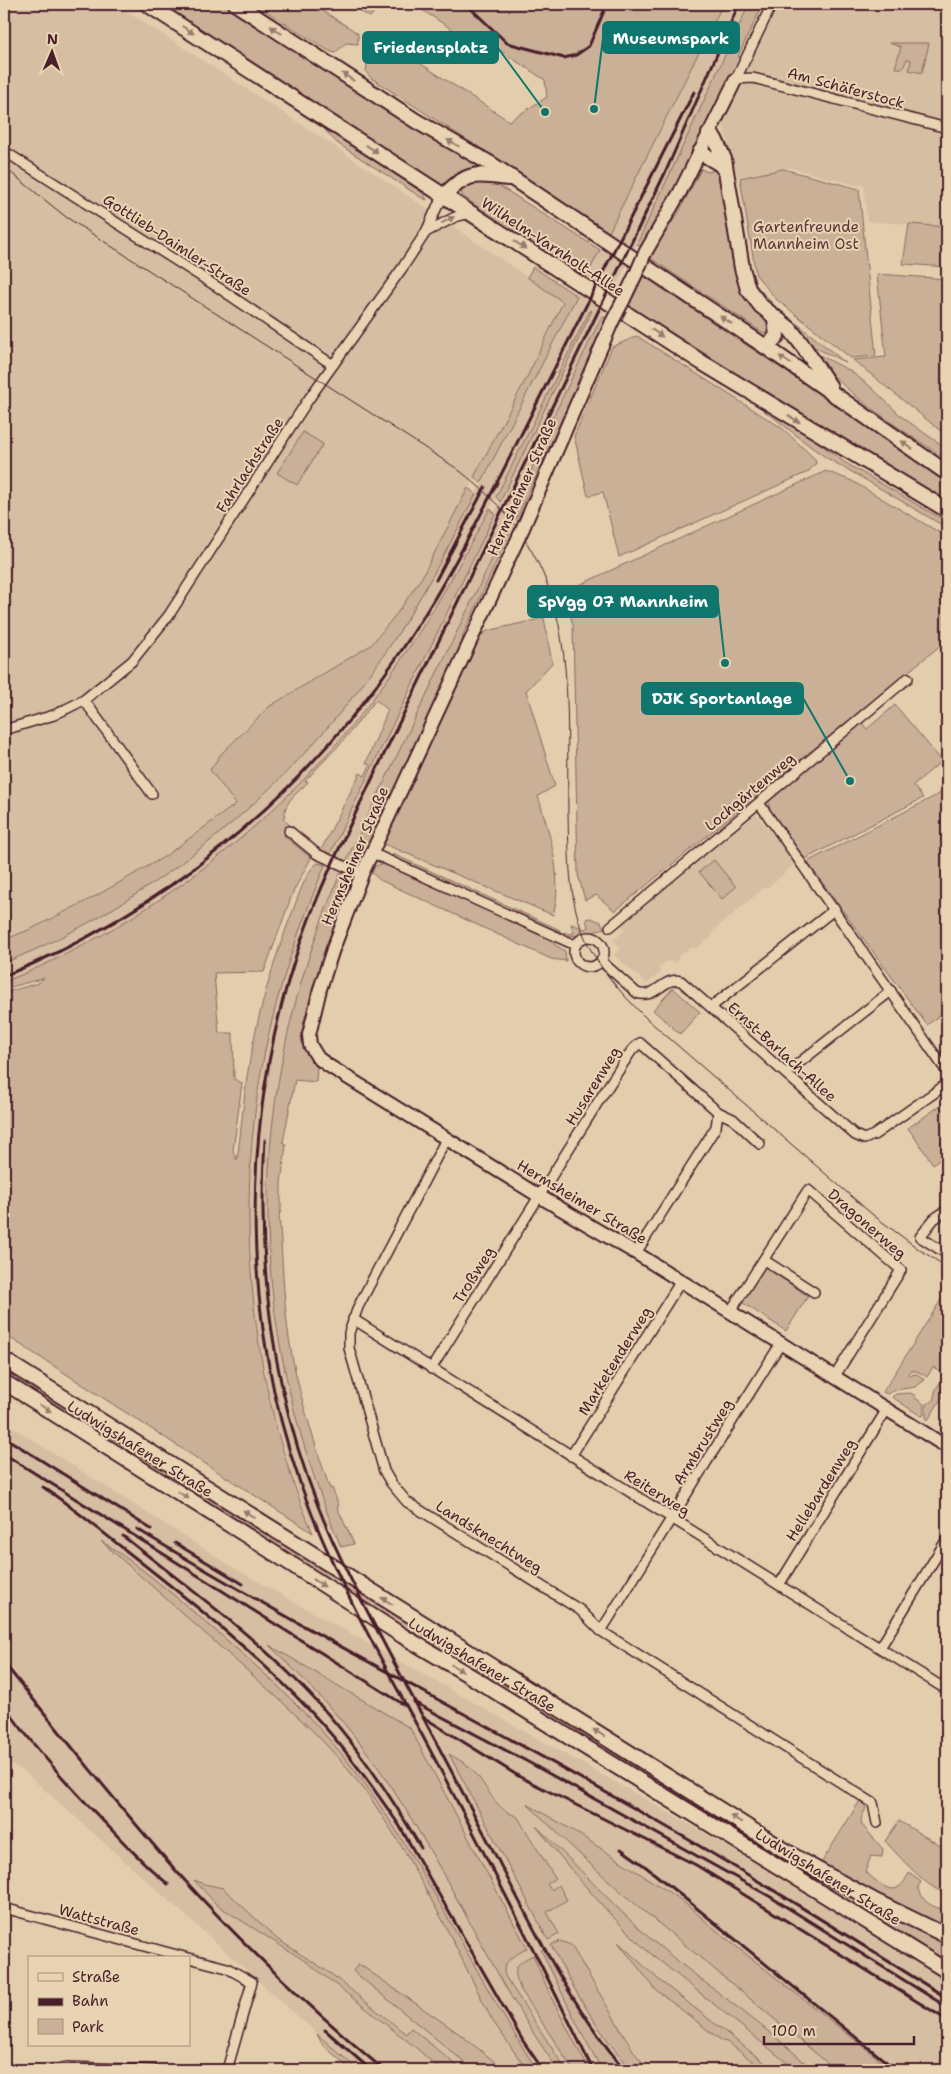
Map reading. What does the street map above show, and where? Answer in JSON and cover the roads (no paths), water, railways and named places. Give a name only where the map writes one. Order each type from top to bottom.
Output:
[{"type":"main road","name":"Wilhelm-Varnholt-Allee","points":[[147,4],[708,366],[947,510]]},
{"type":"main road","points":[[236,4],[408,116],[491,164],[833,392],[947,473]]},
{"type":"main road","points":[[709,134],[715,139],[721,150],[746,283],[755,300],[775,319],[790,329],[833,392]]},
{"type":"main road","points":[[700,152],[720,164],[725,170]]},
{"type":"main road","points":[[444,196],[456,183],[469,176],[482,174],[511,178]]},
{"type":"main road","points":[[766,347],[777,336],[775,319]]},
{"type":"main road","name":"Ludwigshafener Straße","points":[[4,1360],[805,1863],[873,1900],[947,1936]]},
{"type":"main road","name":"Ludwigshafener Straße","points":[[4,1382],[403,1636],[947,1971]]},
{"type":"street","name":"Hermsheimer Straße","points":[[772,4],[700,152],[612,322],[523,528],[362,874],[333,949],[320,989],[310,1026],[310,1045],[318,1058],[329,1066],[539,1196],[682,1281],[947,1446]]},
{"type":"street","name":"Am Schäferstock","points":[[736,79],[753,78],[947,128]]},
{"type":"street","name":"Gottlieb-Daimler-Straße","points":[[4,151],[212,283],[333,365]]},
{"type":"street","name":"Fahrlachstraße","points":[[4,730],[54,715],[84,700],[132,661],[169,615],[302,409],[426,232],[444,196]]},
{"type":"street","name":"Fahrlachstraße","points":[[426,232],[455,217],[471,213]]},
{"type":"street","name":"Lochgärtenweg","points":[[610,927],[908,678]]},
{"type":"street","points":[[84,700],[152,794]]},
{"type":"street","points":[[759,803],[835,909],[947,1072]]},
{"type":"street","points":[[289,831],[317,854],[362,874]]},
{"type":"street","points":[[372,853],[575,945]]},
{"type":"street","points":[[711,1007],[835,909]]},
{"type":"street","points":[[586,937],[595,938],[604,950],[601,961],[594,966],[582,966],[574,957],[575,945],[580,939],[586,937]]},
{"type":"street","name":"Ernst-Barlach-Allee","points":[[601,961],[638,993],[644,995],[651,994],[669,981],[675,979],[681,981],[855,1135],[864,1139],[874,1135],[947,1084]]},
{"type":"street","points":[[786,1073],[891,991]]},
{"type":"street","name":"Husarenweg","points":[[539,1196],[632,1050],[640,1043],[718,1112]]},
{"type":"street","points":[[636,1253],[716,1127],[718,1112],[733,1119],[760,1144]]},
{"type":"street","name":"Landsknechtweg","points":[[448,1140],[443,1145],[353,1319],[349,1333],[349,1348],[380,1459],[387,1477],[407,1502],[580,1610],[601,1631],[873,1803],[877,1822]]},
{"type":"street","name":"Dragonerweg","points":[[730,1312],[808,1190],[904,1271],[835,1376]]},
{"type":"street","name":"Troßweg","points":[[431,1369],[539,1196]]},
{"type":"street","points":[[947,1210],[934,1219],[920,1237],[947,1254]]},
{"type":"street","points":[[764,1260],[814,1292]]},
{"type":"street","name":"Marketenderweg","points":[[571,1456],[682,1281]]},
{"type":"street","name":"Reiterweg","points":[[353,1319],[947,1690]]},
{"type":"street","name":"Armbrustweg","points":[[601,1631],[781,1343]]},
{"type":"street","name":"Hellebardenweg","points":[[779,1585],[887,1409]]},
{"type":"street","points":[[880,1648],[947,1539]]},
{"type":"street","name":"Wattstraße","points":[[4,1908],[181,1956]]},
{"type":"street","name":"Wattstraße","points":[[190,1958],[228,1968],[252,1982],[227,2070]]},
{"type":"street","points":[[53,2070],[68,2067],[154,2070]]},
{"type":"tram line","points":[[4,167],[66,217],[456,468],[497,504],[526,542],[546,582],[558,623],[565,667],[571,883],[580,925],[592,952],[617,987],[647,1019],[873,1215],[920,1250],[947,1267]]},
{"type":"railway","points":[[466,4],[507,43],[564,58],[576,55],[589,46],[607,4]]},
{"type":"railway","points":[[593,2070],[478,1842],[355,1609],[311,1512],[289,1448],[272,1382],[261,1315],[256,1247],[256,1179],[262,1111],[273,1044],[289,978],[303,934],[320,892],[358,808],[666,171],[739,4]]},
{"type":"railway","points":[[4,976],[62,950],[118,920],[171,885],[222,846],[270,804],[315,759],[357,711],[416,629],[454,564],[694,92]]},
{"type":"railway","points":[[436,580],[485,487]]},
{"type":"railway","points":[[265,1140],[263,1233],[271,1326],[289,1417],[302,1462],[318,1506],[361,1599],[544,1947],[581,2011],[625,2070]]},
{"type":"railway","points":[[4,1437],[151,1529]]},
{"type":"railway","points":[[4,1454],[406,1706]]},
{"type":"railway","points":[[43,1487],[74,1509],[235,1639],[288,1688],[336,1740],[361,1771],[399,1825],[523,2041],[543,2070]]},
{"type":"railway","points":[[137,1529],[317,1633],[704,1849],[947,1998]]},
{"type":"railway","points":[[123,1536],[234,1624],[296,1680],[332,1718],[364,1760],[394,1803],[421,1848]]},
{"type":"railway","points":[[175,1543],[243,1584]]},
{"type":"railway","points":[[4,1663],[68,1743],[202,1899],[278,1975],[384,2070]]},
{"type":"railway","points":[[414,1702],[528,1762],[769,1896],[947,2007]]},
{"type":"railway","points":[[4,1705],[66,1782],[136,1855],[168,1884]]},
{"type":"railway","points":[[423,1717],[520,1777],[696,1865],[947,2020]]},
{"type":"railway","points":[[621,1849],[646,1867],[896,2070]]},
{"type":"railway","points":[[325,2030],[371,2070]]},
{"type":"place","name":"Museumspark","points":[[594,109]]},
{"type":"place","name":"Friedensplatz","points":[[545,112]]},
{"type":"place","name":"SpVgg 07 Mannheim","points":[[725,663]]},
{"type":"place","name":"DJK Sportanlage","points":[[850,781]]},
{"type":"park label","name":"Gartenfreunde Mannheim Ost","points":[[806,236]]}]
